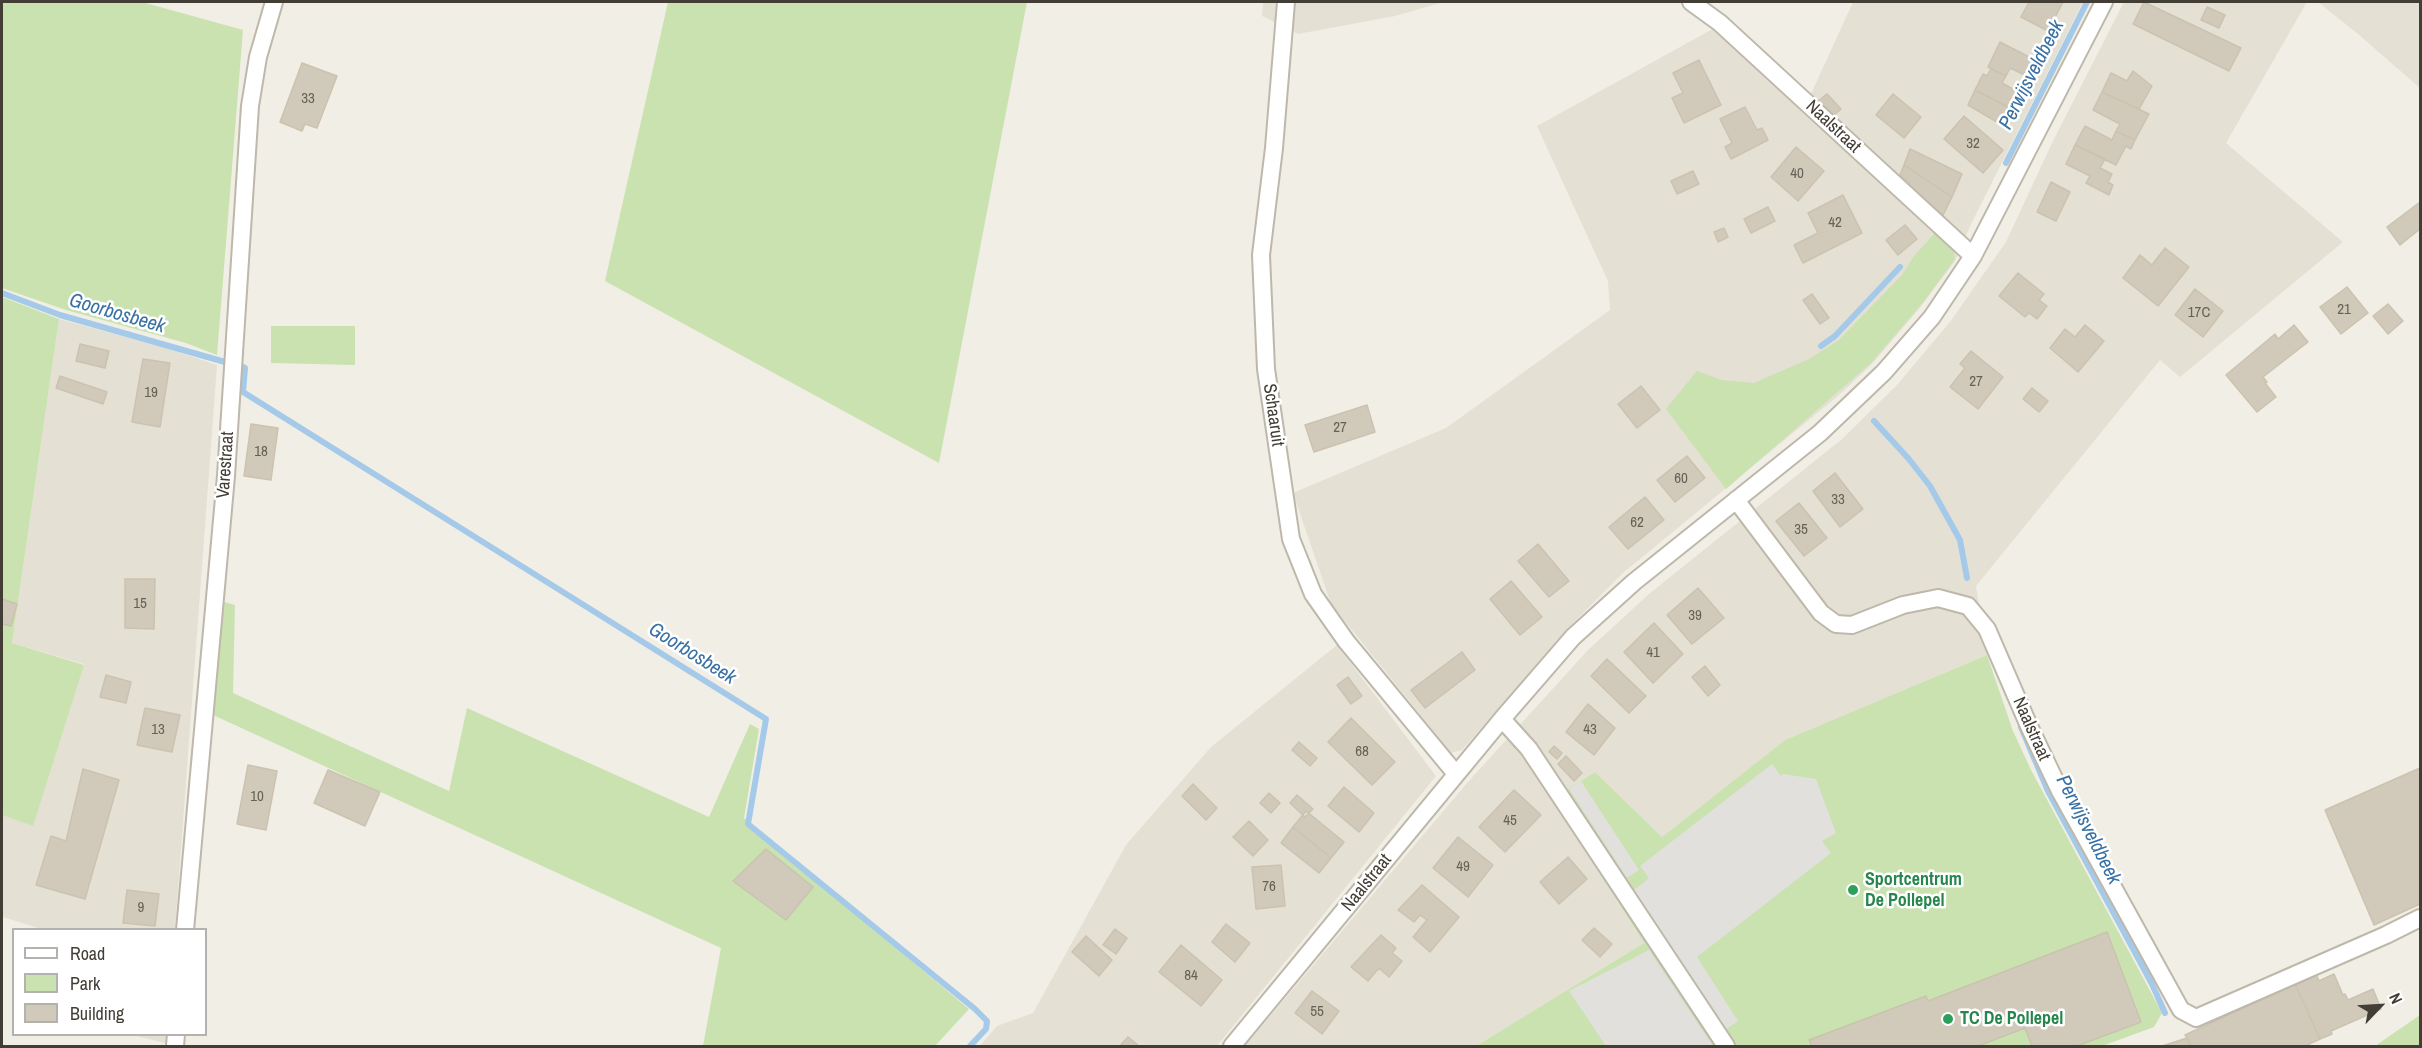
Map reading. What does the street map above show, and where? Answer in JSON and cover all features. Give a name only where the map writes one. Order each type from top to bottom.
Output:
[{"type":"street","name":"Varestraat","points":[[185,928],[226,476],[250,105],[258,57],[274,2]]},
{"type":"street","name":"Schaaruit","points":[[1286,2],[1274,148],[1261,255],[1266,369],[1291,539],[1313,594],[1346,641],[1456,774]]},
{"type":"street","name":"Naalstraat","points":[[1691,2],[1720,23],[1972,256]]},
{"type":"street","name":"Naalstraat","points":[[1232,1047],[1456,774],[1573,638],[1634,582],[1820,433],[1884,372],[1932,316],[1972,256],[2104,2]]},
{"type":"street","name":"Naalstraat","points":[[1736,500],[1821,613],[1836,624],[1852,625],[1903,604],[1938,598],[1968,606],[1987,629],[2060,791],[2181,1010],[2196,1017],[2421,918]]},
{"type":"street","points":[[1502,719],[1529,749],[1726,1047]]},
{"type":"shaded area","points":[[1263,2],[1444,2],[1395,16],[1298,34],[1262,16]]},
{"type":"shaded area","points":[[1853,2],[2083,2],[1972,222],[1955,261],[1919,309],[1872,364],[1838,396],[1623,573],[1566,630],[1462,750],[1451,753],[1331,604],[1293,493],[1446,428],[1610,310],[1608,281],[1537,126],[1729,20],[1811,94]]},
{"type":"shaded area","points":[[2124,2],[2307,2],[2226,143],[2343,242],[2180,377],[2160,360],[1976,586],[1987,655],[1785,740],[1662,837],[1595,772],[1552,799],[1644,943],[1476,1046],[1245,1046],[1467,783],[1588,650],[1649,594],[1842,439],[1896,386],[1950,322],[2006,242],[2052,143]]},
{"type":"shaded area","points":[[2318,2],[2420,2],[2420,88],[2358,34]]},
{"type":"shaded area","points":[[59,319],[169,349],[217,365],[175,928],[38,928],[3,917],[2,815],[33,825],[84,664],[12,643]]},
{"type":"shaded area","points":[[1337,645],[1436,776],[1217,1046],[980,1046],[997,1026],[1033,1013],[1126,845],[1211,747]]},
{"type":"shaded area","points":[[1772,764],[1781,776],[1783,774],[1816,779],[1836,833],[1822,841],[1831,853],[1697,957],[1738,1021],[1725,1030],[1634,890],[1649,878],[1640,866]]},
{"type":"shaded area","points":[[1581,781],[1639,870],[1627,878],[1569,789]]},
{"type":"shaded area","points":[[1649,950],[1713,1046],[1606,1046],[1569,991]]},
{"type":"shaded area","points":[[136,1036],[167,1036],[166,1046],[165,1043]]},
{"type":"green space","points":[[2,2],[142,2],[243,30],[217,355],[186,343],[66,310],[2,288]]},
{"type":"green space","points":[[668,2],[1027,2],[939,463],[605,281]]},
{"type":"green space","points":[[1935,233],[1953,248],[1955,259],[1925,300],[1871,363],[1726,489],[1666,409],[1697,371],[1721,380],[1754,383],[1809,359],[1839,340],[1902,275],[1914,256]]},
{"type":"green space","points":[[2,297],[59,319],[12,643],[84,665],[33,826],[2,815]]},
{"type":"green space","points":[[271,326],[355,326],[355,365],[271,363]]},
{"type":"green space","points":[[221,601],[235,605],[233,693],[449,791],[467,708],[709,817],[750,724],[759,729],[744,818],[770,843],[969,1009],[935,1046],[703,1046],[721,948],[213,715]]},
{"type":"green space","name":"Sportcentrum De Pollepel","points":[[1987,655],[2013,731],[2031,770],[2162,1013],[2154,1027],[2102,1046],[1476,1046],[1644,943],[1552,799],[1595,772],[1662,837],[1785,740]]},
{"type":"green space","points":[[2420,1015],[2420,1046],[2375,1046]]},
{"type":"building","points":[[2029,2],[2063,2],[2048,31],[2021,17]]},
{"type":"building","points":[[2144,2],[2241,48],[2229,71],[2133,24]]},
{"type":"building","points":[[2207,7],[2225,15],[2219,28],[2201,20]]},
{"type":"building","points":[[2000,42],[2035,60],[2027,76],[2010,68],[2006,76],[1988,67]]},
{"type":"building","points":[[1699,60],[1721,105],[1684,123],[1672,98],[1683,93],[1673,73]]},
{"type":"building","points":[[302,63],[337,76],[317,128],[305,124],[302,131],[280,122]]},
{"type":"building","points":[[1991,69],[2006,76],[2002,83],[2018,92],[2010,108],[1975,90],[1983,74],[1987,76]]},
{"type":"building","points":[[2133,71],[2152,86],[2139,109],[2102,92],[2111,73],[2127,81]]},
{"type":"building","points":[[1975,90],[2010,108],[2002,125],[1968,105]]},
{"type":"building","points":[[2102,92],[2149,114],[2135,140],[2116,131],[2120,124],[2093,110]]},
{"type":"building","points":[[1827,94],[1841,109],[1832,117],[1817,102]]},
{"type":"building","points":[[1893,94],[1921,117],[1904,138],[1876,115]]},
{"type":"building","points":[[1745,107],[1757,130],[1762,128],[1768,140],[1731,159],[1725,147],[1732,143],[1720,119]]},
{"type":"building","points":[[1964,116],[2003,150],[1983,173],[1944,139]]},
{"type":"building","points":[[2085,126],[2112,140],[2116,131],[2135,140],[2131,149],[2126,146],[2116,165],[2075,145]]},
{"type":"building","points":[[2075,145],[2105,159],[2100,168],[2112,174],[2108,182],[2113,185],[2109,195],[2086,183],[2090,176],[2066,164]]},
{"type":"building","points":[[1796,147],[1824,171],[1798,201],[1771,177]]},
{"type":"building","points":[[1910,149],[1962,174],[1952,197],[1904,165]]},
{"type":"building","points":[[1904,165],[1952,197],[1943,215],[1906,191],[1910,183],[1900,175]]},
{"type":"building","points":[[1693,171],[1699,184],[1677,194],[1671,181]]},
{"type":"building","points":[[2051,182],[2070,192],[2056,221],[2037,212]]},
{"type":"building","points":[[1843,195],[1862,233],[1803,263],[1794,245],[1818,233],[1808,213]]},
{"type":"building","points":[[2420,202],[2420,229],[2400,245],[2387,227]]},
{"type":"building","points":[[1768,207],[1775,221],[1751,233],[1744,219]]},
{"type":"building","points":[[1905,225],[1917,239],[1898,255],[1886,240]]},
{"type":"building","points":[[1724,228],[1728,237],[1718,242],[1714,232]]},
{"type":"building","points":[[2165,248],[2189,267],[2158,306],[2123,278],[2140,255],[2152,265]]},
{"type":"building","points":[[2018,273],[2044,294],[2039,300],[2047,306],[2037,319],[2029,313],[2025,317],[1999,296]]},
{"type":"building","points":[[2347,287],[2368,313],[2341,334],[2320,307]]},
{"type":"building","points":[[2195,289],[2223,311],[2203,337],[2175,315]]},
{"type":"building","points":[[1812,294],[1829,318],[1820,324],[1803,300]]},
{"type":"building","points":[[2388,304],[2403,321],[2388,334],[2373,316]]},
{"type":"building","points":[[2085,325],[2104,341],[2078,372],[2050,348],[2065,329],[2075,337]]},
{"type":"building","points":[[2294,325],[2308,342],[2263,377],[2276,397],[2257,412],[2226,375],[2275,334],[2278,339]]},
{"type":"building","points":[[80,344],[109,351],[105,368],[76,361]]},
{"type":"building","points":[[1971,351],[2003,377],[1978,409],[1950,387],[1965,368],[1960,364]]},
{"type":"building","points":[[143,359],[170,363],[160,427],[132,422]]},
{"type":"building","points":[[60,376],[107,392],[103,404],[56,388]]},
{"type":"building","points":[[1641,386],[1660,410],[1637,428],[1618,404]]},
{"type":"building","points":[[2032,388],[2048,401],[2039,412],[2023,399]]},
{"type":"building","points":[[1367,405],[1375,432],[1314,452],[1305,425]]},
{"type":"building","points":[[251,424],[278,428],[271,480],[244,476]]},
{"type":"building","points":[[1687,456],[1705,478],[1675,502],[1657,480]]},
{"type":"building","points":[[1835,473],[1863,509],[1840,527],[1813,491]]},
{"type":"building","points":[[1645,497],[1664,520],[1628,549],[1609,527]]},
{"type":"building","points":[[1799,503],[1827,538],[1804,556],[1776,521]]},
{"type":"building","points":[[1538,544],[1569,581],[1549,597],[1518,561]]},
{"type":"building","points":[[125,579],[155,579],[154,629],[125,628]]},
{"type":"building","points":[[1511,581],[1542,617],[1520,635],[1490,599]]},
{"type":"building","points":[[1698,588],[1724,618],[1692,644],[1667,615]]},
{"type":"building","points":[[2,599],[17,604],[11,626],[2,624]]},
{"type":"building","points":[[1654,623],[1683,654],[1653,683],[1624,652]]},
{"type":"building","points":[[1462,652],[1475,670],[1425,708],[1411,690]]},
{"type":"building","points":[[1607,659],[1646,696],[1629,713],[1591,676]]},
{"type":"building","points":[[1705,666],[1720,685],[1708,696],[1692,677]]},
{"type":"building","points":[[106,675],[131,682],[126,703],[100,697]]},
{"type":"building","points":[[1348,677],[1362,696],[1351,704],[1337,685]]},
{"type":"building","points":[[1588,704],[1615,728],[1594,755],[1566,732]]},
{"type":"building","points":[[145,708],[180,715],[172,752],[137,745]]},
{"type":"building","points":[[1351,718],[1395,762],[1372,785],[1328,742]]},
{"type":"building","points":[[1299,742],[1317,758],[1310,766],[1292,750]]},
{"type":"building","points":[[1554,746],[1562,753],[1557,759],[1549,752]]},
{"type":"building","points":[[1566,756],[1582,773],[1574,781],[1558,764]]},
{"type":"building","points":[[248,765],[277,771],[266,830],[237,824]]},
{"type":"building","points":[[2420,768],[2420,904],[2374,925],[2325,810]]},
{"type":"building","points":[[83,769],[119,780],[85,899],[36,885],[51,836],[66,841]]},
{"type":"building","points":[[328,770],[380,792],[365,826],[314,803]]},
{"type":"building","points":[[1193,784],[1217,808],[1206,820],[1182,796]]},
{"type":"building","points":[[1344,787],[1374,813],[1359,832],[1328,806]]},
{"type":"building","points":[[1514,790],[1541,815],[1505,852],[1479,827]]},
{"type":"building","points":[[1269,793],[1280,803],[1271,813],[1260,803]]},
{"type":"building","points":[[1297,795],[1313,809],[1305,817],[1290,803]]},
{"type":"building","points":[[1306,811],[1344,842],[1331,858],[1293,827]]},
{"type":"building","points":[[1249,821],[1268,840],[1253,856],[1233,837]]},
{"type":"building","points":[[1293,827],[1331,858],[1319,873],[1281,843]]},
{"type":"building","points":[[1458,837],[1493,865],[1468,897],[1433,868]]},
{"type":"building","points":[[766,849],[813,887],[786,920],[733,881]]},
{"type":"building","points":[[1568,857],[1587,879],[1559,904],[1540,882]]},
{"type":"building","points":[[1281,865],[1285,906],[1256,909],[1252,867]]},
{"type":"building","points":[[1422,885],[1459,917],[1430,952],[1413,937],[1427,920],[1420,915],[1414,922],[1398,910]]},
{"type":"building","points":[[127,890],[159,894],[155,926],[123,923]]},
{"type":"building","points":[[1226,924],[1250,943],[1235,962],[1212,942]]},
{"type":"building","points":[[1594,928],[1612,944],[1600,957],[1582,940]]},
{"type":"building","points":[[1115,929],[1127,938],[1116,954],[1103,945]]},
{"type":"building","points":[[2107,932],[2141,1022],[2077,1046],[2032,1046],[2025,1028],[1978,1046],[1812,1046],[1809,1040],[1926,996],[1928,1001]]},
{"type":"building","points":[[1381,935],[1396,948],[1392,953],[1402,961],[1389,977],[1379,968],[1368,981],[1351,967]]},
{"type":"building","points":[[1086,936],[1112,960],[1099,976],[1072,952]]},
{"type":"building","points":[[1181,945],[1222,980],[1201,1006],[1159,972]]},
{"type":"building","points":[[2316,974],[2319,981],[2334,974],[2343,995],[2345,994],[2348,1000],[2373,989],[2381,1009],[2331,1031],[2332,1034],[2320,1039],[2295,984]]},
{"type":"building","points":[[2295,984],[2320,1039],[2305,1046],[2191,1046],[2185,1035]]},
{"type":"building","points":[[1312,991],[1339,1011],[1322,1034],[1295,1013]]},
{"type":"building","points":[[1128,1037],[1139,1046],[1120,1046]]},
{"type":"building","points":[[2187,1038],[2191,1046],[2162,1046]]},
{"type":"waterway","name":"Perwijsveldbeek","points":[[2006,163],[2087,2]]},
{"type":"waterway","name":"Perwijsveldbeek","points":[[1821,346],[1835,336],[1900,267]]},
{"type":"waterway","name":"Goorbosbeek","points":[[2,293],[60,315],[225,362]]},
{"type":"waterway","name":"Goorbosbeek","points":[[243,367],[245,368],[243,392],[766,719],[748,824],[975,1009],[987,1021],[986,1029],[970,1046]]},
{"type":"waterway","name":"Perwijsveldbeek","points":[[1874,421],[1930,486],[1960,540],[1967,578]]},
{"type":"waterway","name":"Perwijsveldbeek","points":[[2021,727],[2048,791],[2152,984],[2165,1013]]},
{"type":"place","name":"Sportcentrum De Pollepel","points":[[1853,890]]},
{"type":"place","name":"TC De Pollepel","points":[[1948,1019]]}]
